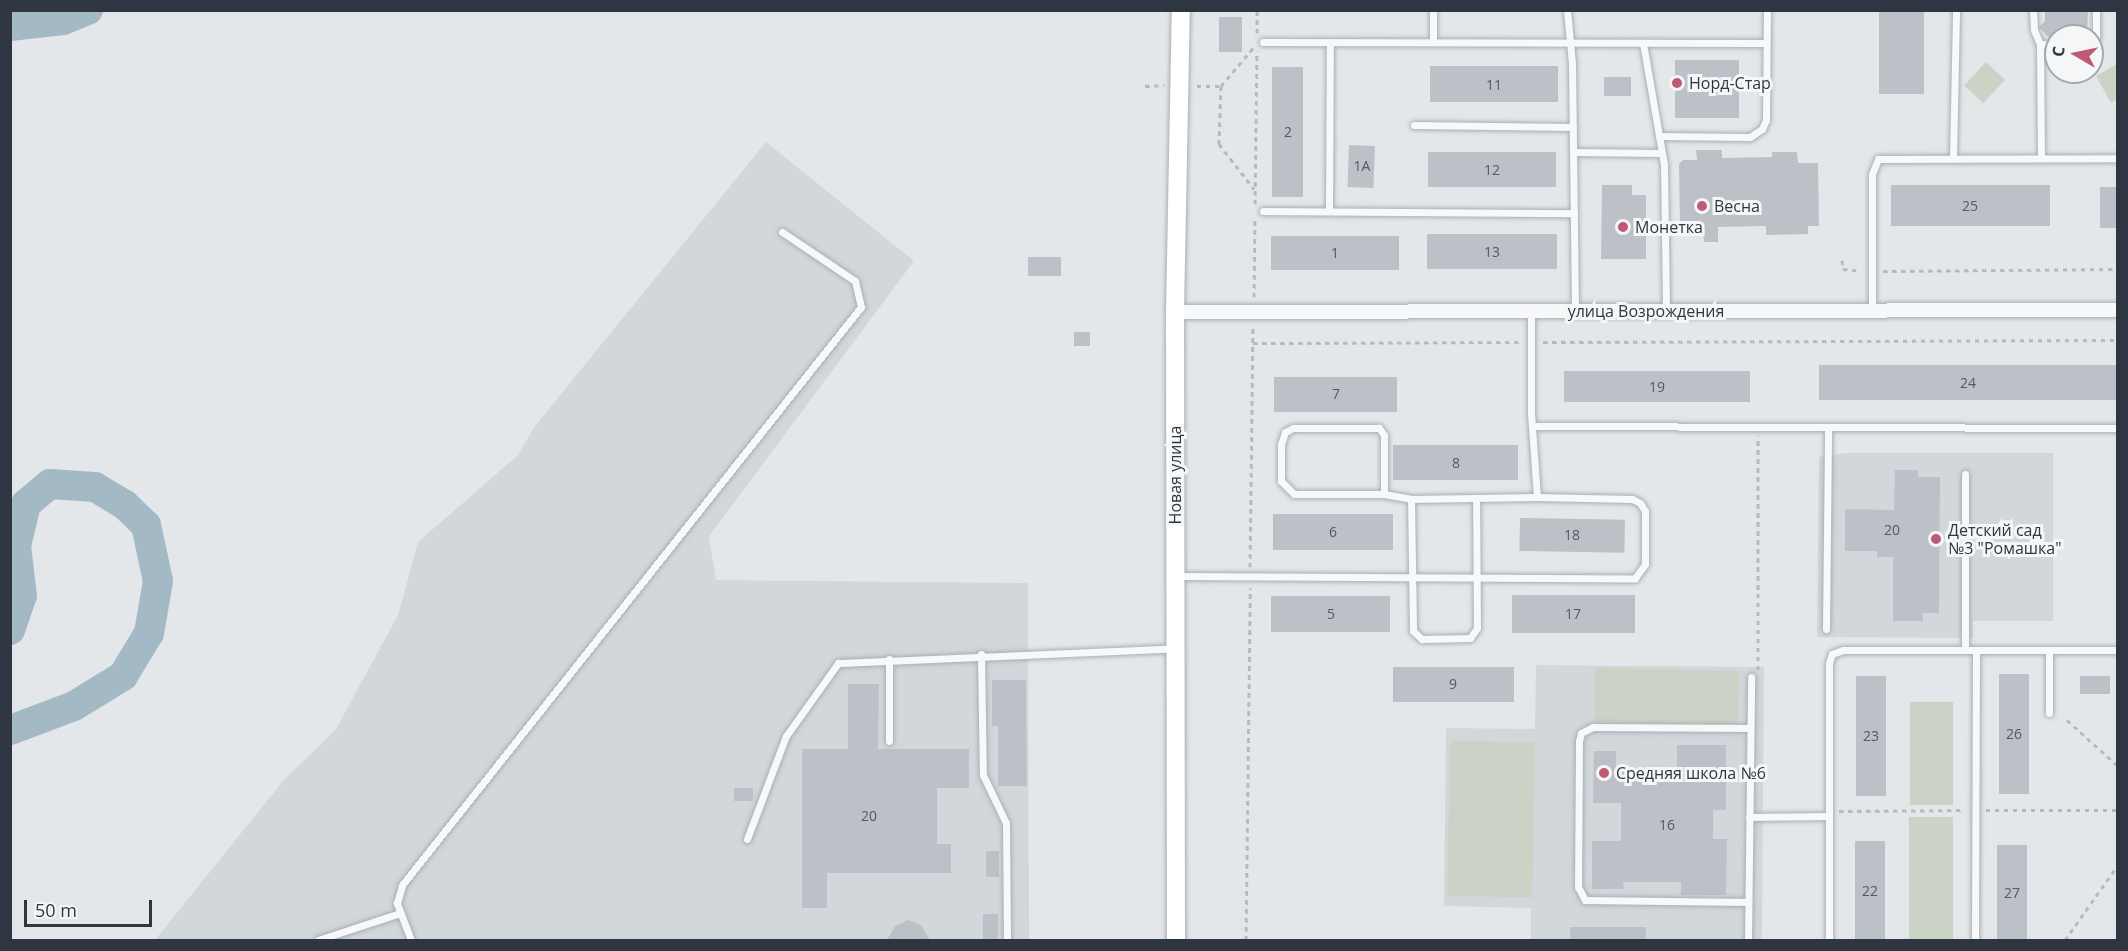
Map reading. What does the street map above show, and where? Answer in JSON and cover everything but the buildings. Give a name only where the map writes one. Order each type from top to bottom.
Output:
[{"type":"street","name":"Новая улица","points":[[1176,940],[1176,312],[1181,10]]},
{"type":"street","name":"улица Возрождения","points":[[1176,312],[2118,310]]},
{"type":"lane","points":[[1433,10],[1433,42]]},
{"type":"lane","points":[[1567,10],[1573,127],[1575,311]]},
{"type":"lane","points":[[1659,136],[1757,134],[1766,120],[1767,10]]},
{"type":"lane","points":[[1953,157],[1956,10]]},
{"type":"lane","points":[[2033,10],[2034,30],[2040,44],[2041,157]]},
{"type":"lane","points":[[1329,210],[1330,42]]},
{"type":"lane","points":[[1260,43],[1766,43]]},
{"type":"lane","points":[[1643,43],[1662,153],[1666,311]]},
{"type":"lane","points":[[2040,44],[2044,44]]},
{"type":"lane","points":[[1414,125],[1573,127]]},
{"type":"lane","points":[[1573,152],[1662,153]]},
{"type":"lane","points":[[1872,310],[1872,174],[1878,159],[2118,158]]},
{"type":"lane","points":[[1263,211],[1574,213]]},
{"type":"lane","points":[[411,940],[397,903],[402,885],[861,307],[855,281],[782,232]]},
{"type":"lane","points":[[1531,311],[1537,497]]},
{"type":"lane","points":[[1533,426],[2118,428]]},
{"type":"lane","points":[[1826,629],[1828,427]]},
{"type":"lane","points":[[1175,576],[1635,578],[1642,573],[1645,511],[1640,503],[1632,499],[1537,497],[1411,499],[1384,494],[1294,494],[1286,490],[1281,481],[1281,444],[1285,432],[1293,428],[1379,428],[1384,435],[1384,494]]},
{"type":"lane","points":[[1965,474],[1965,650]]},
{"type":"lane","points":[[1411,499],[1413,631],[1422,639],[1470,638],[1477,628],[1476,498]]},
{"type":"lane","points":[[747,839],[786,736],[832,668],[846,662],[889,659],[1175,648]]},
{"type":"lane","points":[[1828,940],[1832,654],[1843,650],[2118,650]]},
{"type":"lane","points":[[1975,940],[1976,650]]},
{"type":"lane","points":[[2049,650],[2049,713]]},
{"type":"lane","points":[[981,654],[983,776],[1006,823],[1006,940]]},
{"type":"lane","points":[[889,659],[889,741]]},
{"type":"lane","points":[[1748,940],[1751,677]]},
{"type":"lane","points":[[1748,902],[1585,900],[1578,887],[1579,741],[1581,733],[1593,727],[1750,728]]},
{"type":"lane","points":[[1749,817],[1829,816]]},
{"type":"lane","points":[[318,940],[400,913]]},
{"type":"path","points":[[1246,940],[1253,312],[1260,43],[1257,10]]},
{"type":"path","points":[[1255,190],[1219,144],[1221,86],[1260,43]]},
{"type":"path","points":[[1145,86],[1221,86]]},
{"type":"path","points":[[1842,260],[1843,269],[1872,271],[2118,269]]},
{"type":"path","points":[[1253,343],[2118,340]]},
{"type":"path","points":[[1751,677],[1758,670],[1758,427]]},
{"type":"path","points":[[2067,720],[2118,766]]},
{"type":"path","points":[[2065,940],[2118,865]]},
{"type":"shaded area","points":[[1986,62],[2005,80],[1983,103],[1964,85]]},
{"type":"shaded area","points":[[2117,64],[2117,99],[2111,103],[2100,84],[2104,84],[2104,71]]},
{"type":"shaded area","points":[[766,142],[914,261],[709,536],[716,580],[1028,583],[1029,940],[155,940],[283,781],[336,729],[398,615],[418,542],[518,455],[535,426]]},
{"type":"shaded area","name":"Детский сад №3 \"Ромашка\"","points":[[1846,453],[2053,453],[2053,621],[1973,621],[1973,638],[1817,637],[1819,457]]},
{"type":"shaded area","name":"Средняя школа №6","points":[[1536,665],[1764,667],[1762,940],[1531,940],[1531,908],[1444,906],[1446,728],[1535,729]]},
{"type":"shaded area","points":[[1595,668],[1739,671],[1738,725],[1594,722]]},
{"type":"shaded area","points":[[1910,702],[1953,702],[1953,805],[1910,805]]},
{"type":"shaded area","points":[[1450,741],[1535,742],[1532,897],[1447,896]]},
{"type":"shaded area","points":[[1909,817],[1953,817],[1953,940],[1909,940]]},
{"type":"waterway","points":[[10,26],[63,20],[88,10]]},
{"type":"waterway","points":[[10,630],[22,596],[16,546],[26,504],[50,484],[95,487],[125,505],[146,525],[158,581],[149,633],[123,676],[74,706],[10,730]]},
{"type":"place","name":"Норд-Стар","points":[[1677,83]]},
{"type":"place","name":"Весна","points":[[1702,206]]},
{"type":"place","name":"Монетка","points":[[1623,227]]},
{"type":"place","name":"Детский сад №3 \"Ромашка\"","points":[[1936,539]]},
{"type":"place","name":"Средняя школа №6","points":[[1604,773]]}]
